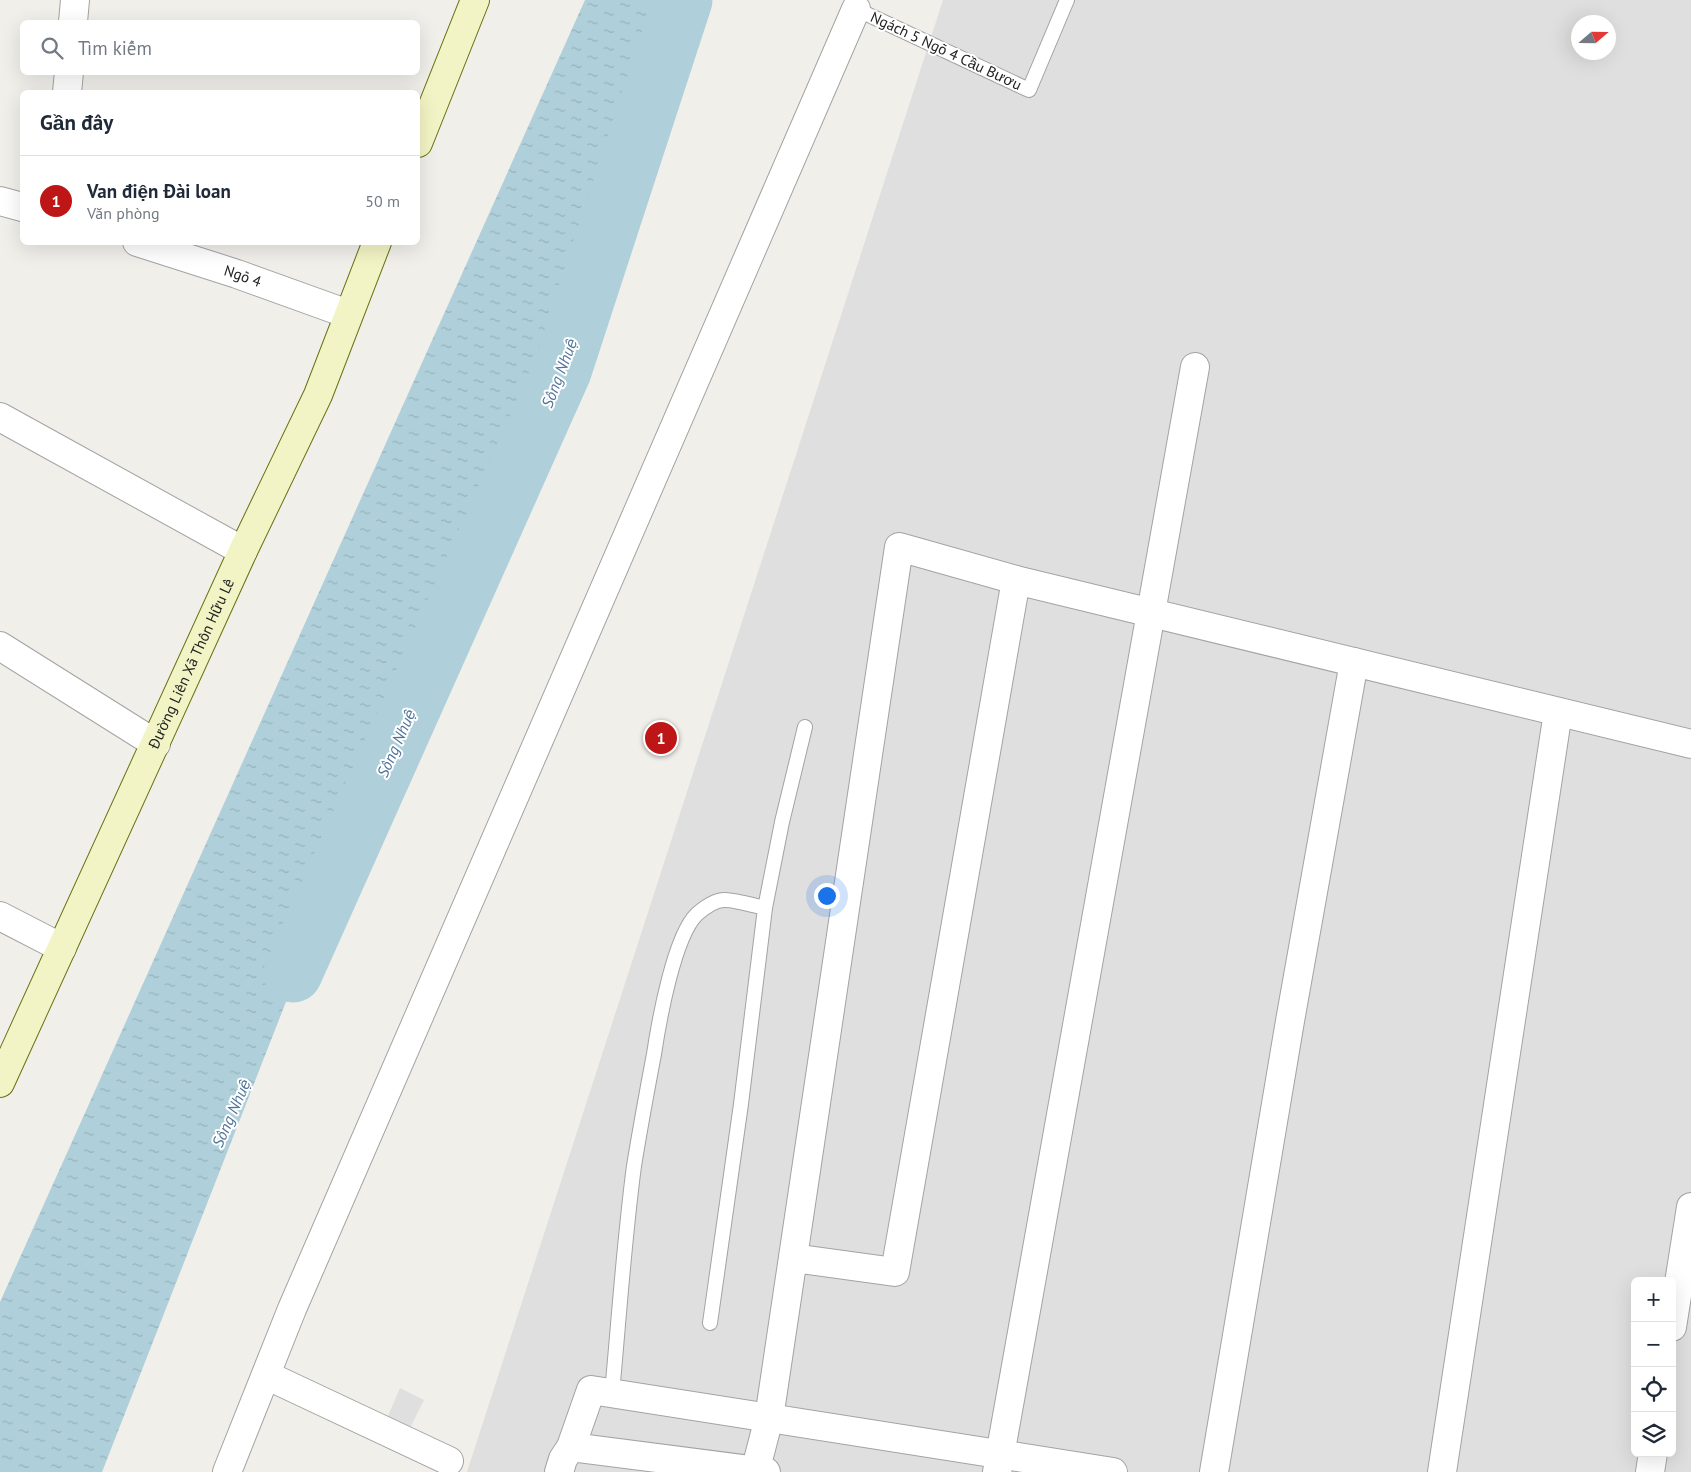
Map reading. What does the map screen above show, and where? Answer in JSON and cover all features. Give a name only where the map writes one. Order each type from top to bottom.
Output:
[{"type":"street","points":[[73,20],[75,0]]},
{"type":"street","points":[[420,138],[475,0]]},
{"type":"street","points":[[227,1472],[300,1291],[856,9]]},
{"type":"street","points":[[67,90],[69,75]]},
{"type":"street","points":[[0,201],[20,206]]},
{"type":"street","name":"Ngõ 4","points":[[146,245],[238,274],[348,314]]},
{"type":"street","name":"Đường Liên Xã Thôn Hữu Lê","points":[[0,1083],[243,551],[318,395],[376,245]]},
{"type":"street","points":[[999,1463],[1195,367]]},
{"type":"street","points":[[0,417],[243,551]]},
{"type":"street","points":[[571,1447],[758,1472],[769,1418],[899,546],[1016,580],[1691,744]]},
{"type":"street","points":[[793,1258],[895,1272],[1016,580]]},
{"type":"street","points":[[0,646],[156,744]]},
{"type":"street","points":[[1214,1472],[1290,1021],[1354,662]]},
{"type":"street","points":[[1442,1472],[1558,712]]},
{"type":"street","points":[[0,916],[62,948]]},
{"type":"street","points":[[1673,1322],[1691,1207]]},
{"type":"street","points":[[266,1375],[449,1460]]},
{"type":"street","points":[[559,1472],[563,1459],[571,1447],[591,1390],[769,1418],[999,1463],[1113,1472]]},
{"type":"street","points":[[1650,1472],[1652,1457]]},
{"type":"lane","name":"Ngách 5 Ngõ 4 Cầu Bươu","points":[[856,9],[1029,90],[1067,0]]},
{"type":"lane","points":[[710,1323],[765,908],[782,822],[805,727]]},
{"type":"lane","points":[[612,1393],[634,1166],[662,1009],[672,968],[682,939],[690,924],[704,908],[724,900],[765,908]]},
{"type":"shaded area","points":[[943,0],[1691,0],[1691,1472],[467,1472]]},
{"type":"shaded area","points":[[400,1388],[424,1400],[408,1432],[385,1423]]},
{"type":"water","points":[[585,0],[678,0],[102,1472],[0,1472],[0,1302]]},
{"type":"waterway","name":"Sông Nhuệ","points":[[293,973],[562,371],[683,0]]},
{"type":"place","name":"Van điện Đài loan","points":[[661,738]]}]
